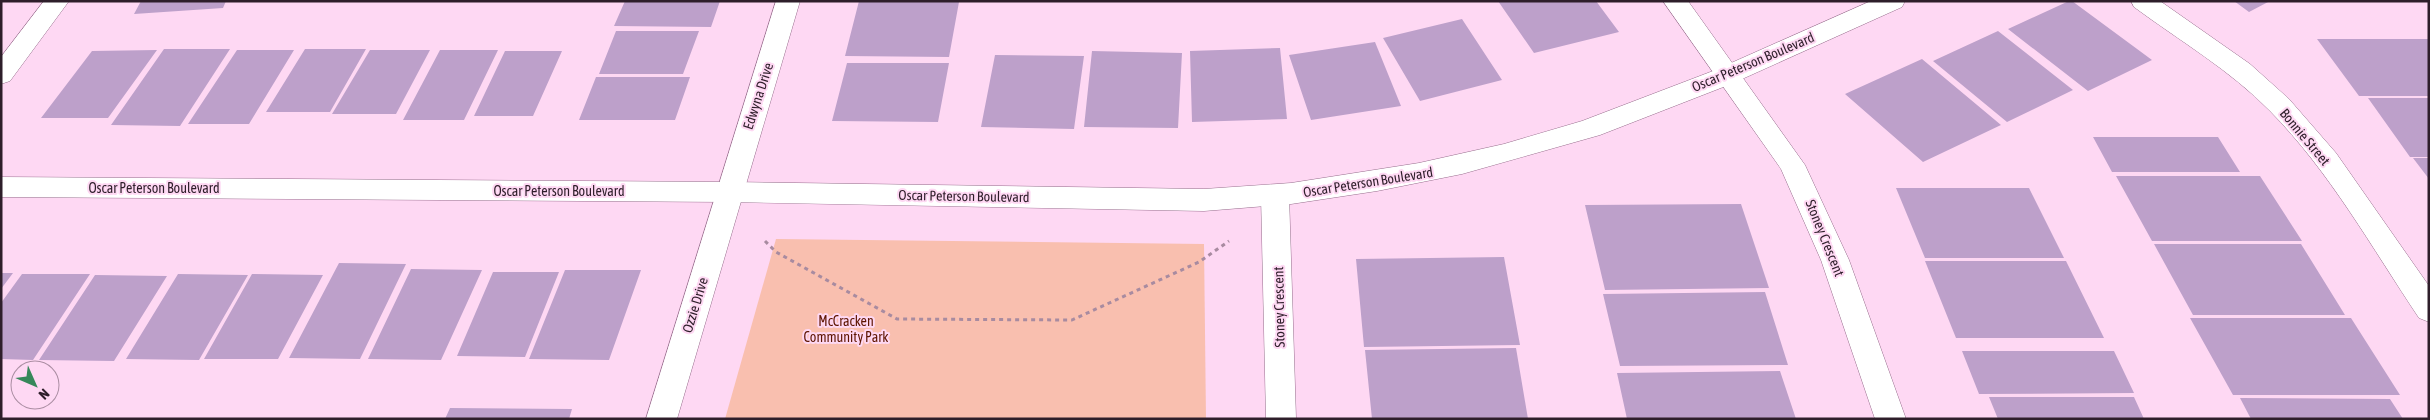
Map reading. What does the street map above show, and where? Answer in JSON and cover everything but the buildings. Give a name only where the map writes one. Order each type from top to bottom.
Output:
[{"type":"street","points":[[1,75],[57,1]]},
{"type":"street","name":"Edwyna Drive","points":[[729,192],[788,1]]},
{"type":"street","name":"Stoney Crescent","points":[[1675,1],[1797,174],[1835,260],[1891,419]]},
{"type":"street","name":"Oscar Peterson Boulevard","points":[[1,187],[729,192],[1204,200],[1275,196],[1338,188],[1438,171],[1548,142],[1647,108],[1893,1]]},
{"type":"street","name":"Bonnie Street","points":[[2142,1],[2254,81],[2305,133],[2349,193],[2429,310]]},
{"type":"street","name":"Ozzie Drive","points":[[661,419],[729,192]]},
{"type":"street","name":"Stoney Crescent","points":[[1275,196],[1281,419]]},
{"type":"path","points":[[765,240],[776,252],[897,319],[1062,320],[1072,320],[1199,262],[1228,241]]},
{"type":"green space","name":"McCracken Community Park","points":[[776,239],[1204,244],[1206,419],[725,419]]}]
